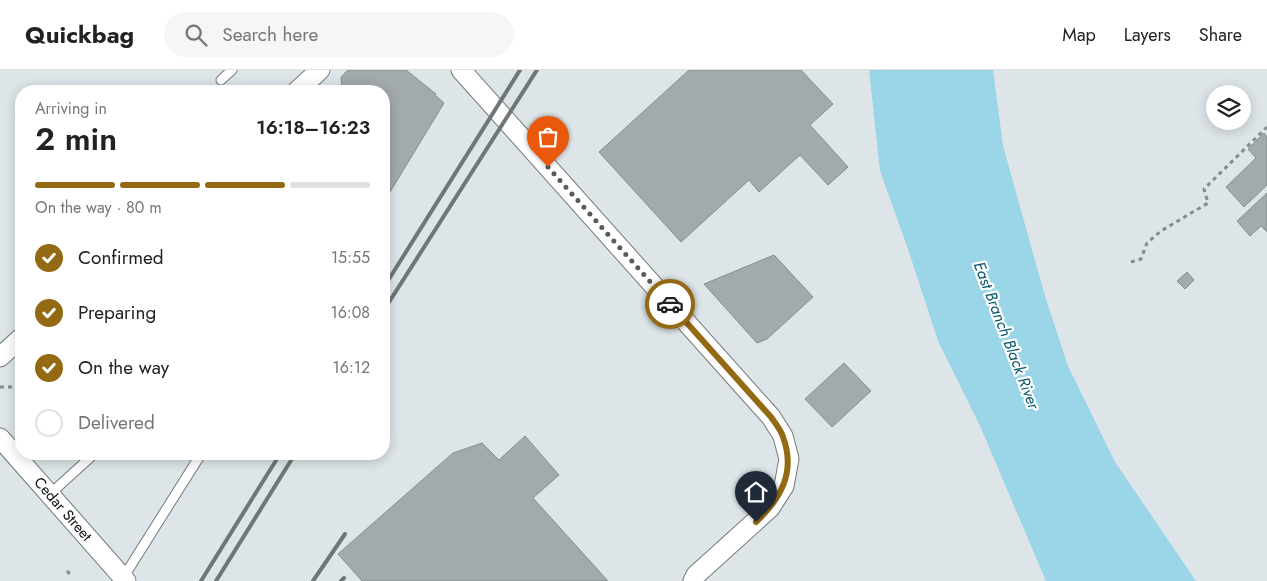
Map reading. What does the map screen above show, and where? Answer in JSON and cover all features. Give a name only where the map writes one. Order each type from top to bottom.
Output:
[{"type":"street","points":[[304,85],[320,70]]},
{"type":"street","points":[[460,70],[771,417],[783,436],[789,459],[784,486],[770,508],[696,574],[693,581]]},
{"type":"street","points":[[0,358],[15,344]]},
{"type":"street","name":"Cedar Street","points":[[0,438],[15,455]]},
{"type":"street","name":"Cedar Street","points":[[20,460],[125,580]]},
{"type":"lane","points":[[221,80],[232,70]]},
{"type":"lane","points":[[50,494],[87,460]]},
{"type":"lane","points":[[125,580],[197,460]]},
{"type":"path","points":[[1131,262],[1141,259],[1147,243],[1161,232],[1208,202],[1204,189],[1267,127]]},
{"type":"path","points":[[0,388],[15,387]]},
{"type":"water","name":"East Branch Black River","points":[[869,70],[993,70],[1003,146],[1045,296],[1068,366],[1115,462],[1196,581],[1046,581],[980,426],[938,341],[880,171]]},
{"type":"building","points":[[348,70],[406,70],[436,94],[444,103],[390,192],[390,85],[342,85],[341,77]]},
{"type":"building","points":[[689,70],[801,70],[833,104],[810,125],[848,167],[828,185],[800,155],[759,192],[749,180],[681,242],[599,152]]},
{"type":"building","points":[[1264,133],[1267,137],[1267,185],[1244,207],[1226,187],[1256,158],[1248,149]]},
{"type":"building","points":[[1267,193],[1267,232],[1261,226],[1250,236],[1237,221]]},
{"type":"building","points":[[774,255],[813,297],[767,339],[757,343],[704,284]]},
{"type":"building","points":[[1187,272],[1194,280],[1185,289],[1177,281]]},
{"type":"building","points":[[844,363],[871,391],[832,427],[805,399]]},
{"type":"building","points":[[525,436],[559,475],[533,498],[608,581],[362,581],[338,554],[453,453],[482,443],[499,460]]},
{"type":"railway","points":[[390,277],[520,70]]},
{"type":"railway","points":[[390,301],[537,70]]},
{"type":"railway","points":[[201,581],[276,460]]},
{"type":"railway","points":[[216,581],[291,460]]},
{"type":"railway","points":[[313,581],[345,534]]},
{"type":"railway","points":[[341,581],[344,578]]},
{"type":"way so far","points":[[548,167],[670,304]]},
{"type":"route","points":[[670,304],[771,417],[783,436],[789,459],[784,486],[770,508],[756,522]]}]
